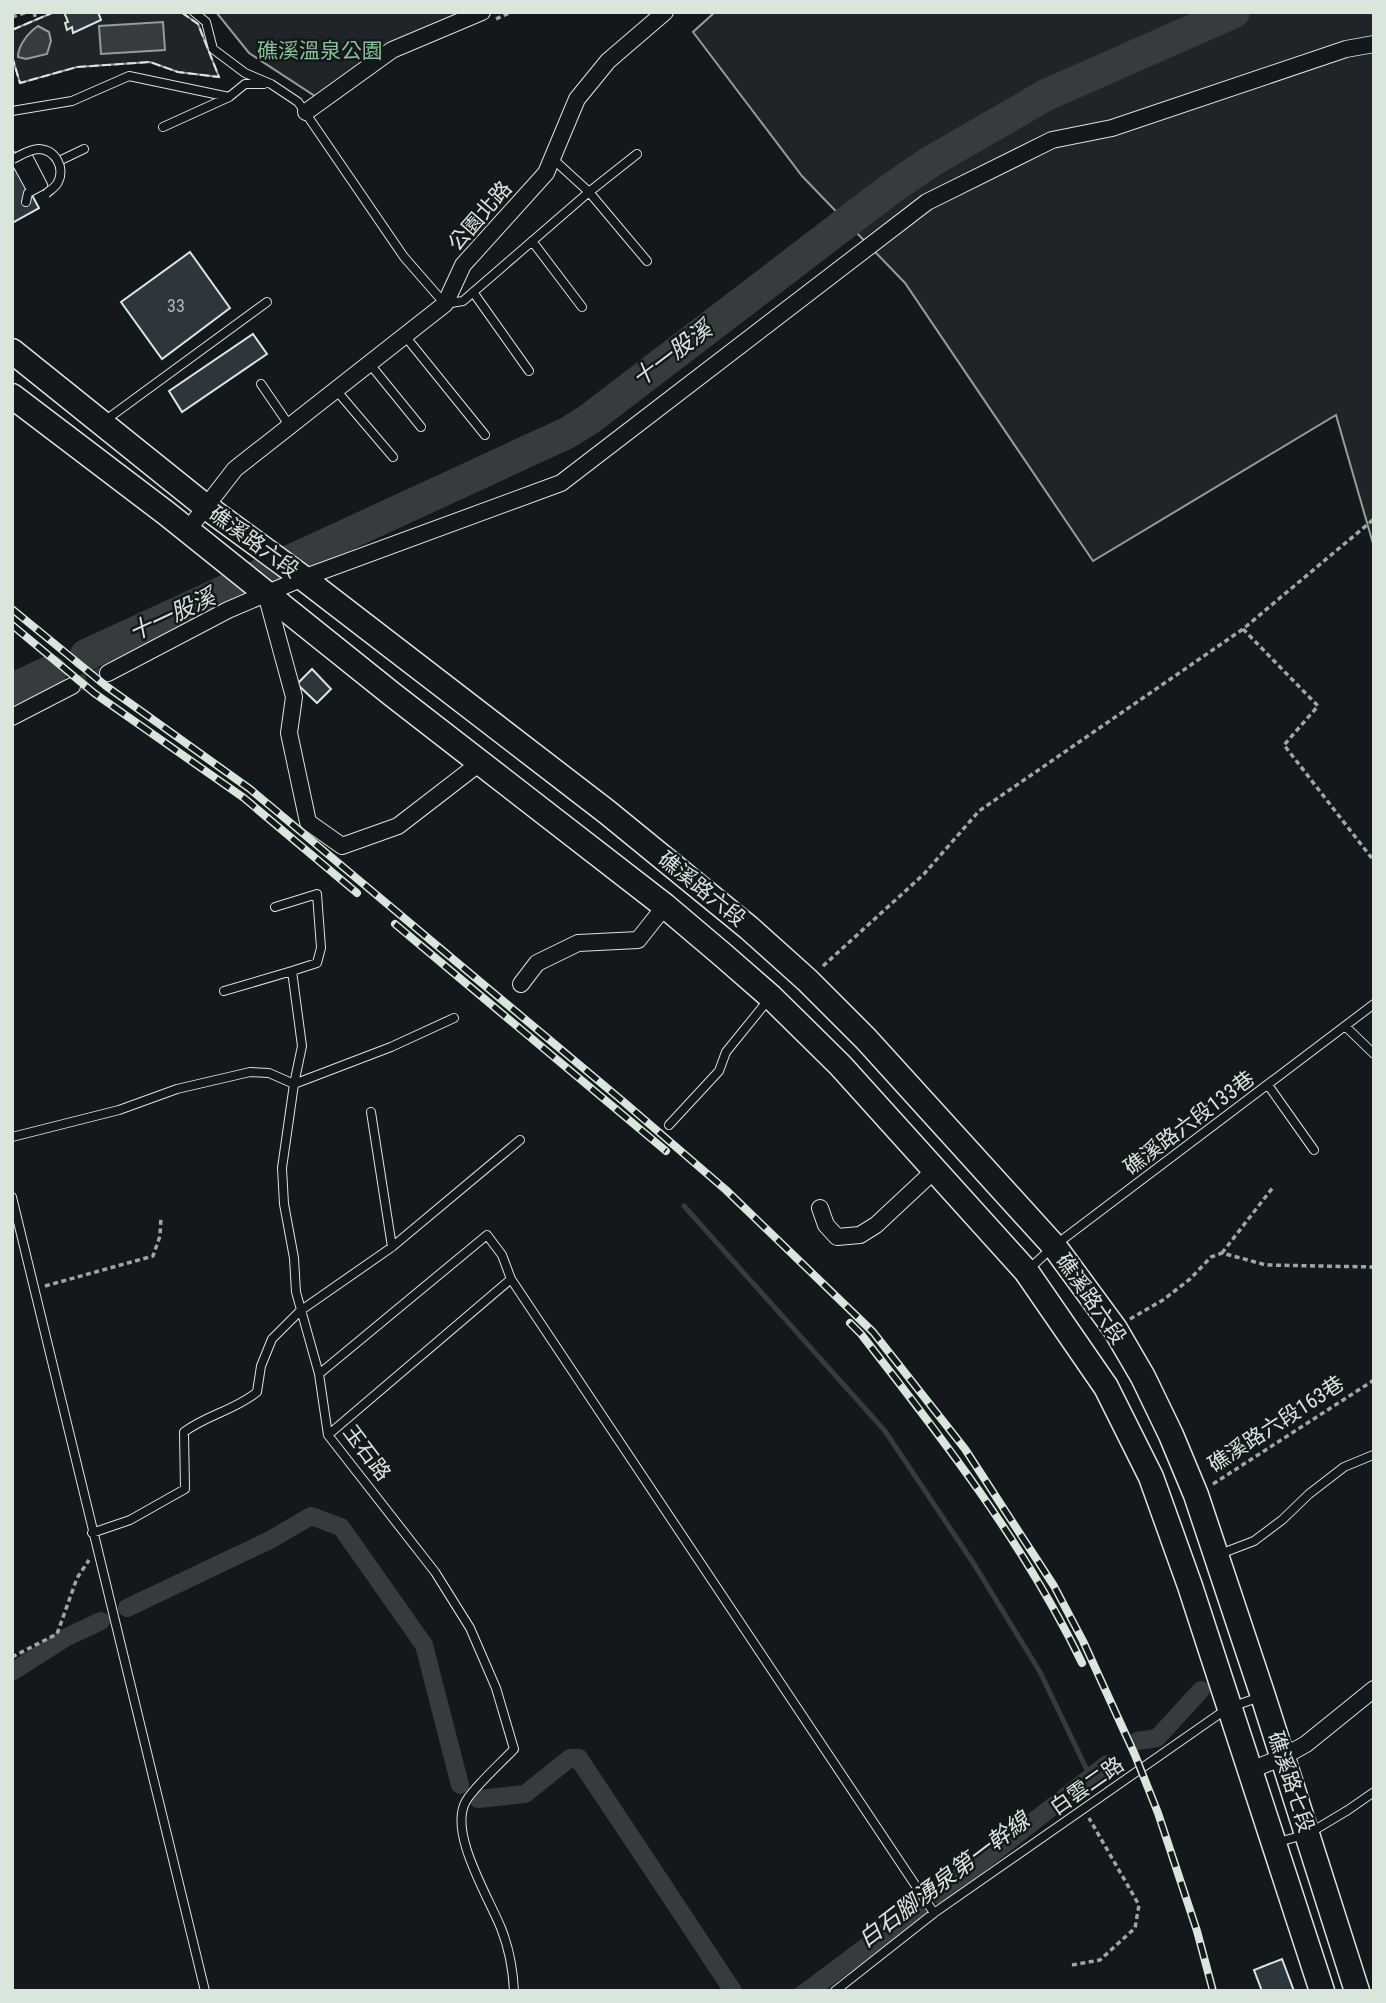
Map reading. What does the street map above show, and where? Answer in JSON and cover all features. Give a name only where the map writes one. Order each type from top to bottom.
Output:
[{"type":"main road","name":"礁溪路六段","points":[[12,351],[205,506],[300,575],[607,812],[749,928],[807,980],[876,1049],[1055,1246],[1115,1329],[1143,1377],[1196,1495],[1220,1565]]},
{"type":"main road","name":"礁溪路六段","points":[[12,396],[665,906],[771,997],[840,1065],[1026,1271],[1106,1387],[1151,1477],[1190,1586]]},
{"type":"main road","name":"礁溪路七段","points":[[1220,1565],[1357,1991]]},
{"type":"main road","name":"礁溪路七段","points":[[1190,1586],[1322,1991]]},
{"type":"street","points":[[306,112],[393,50],[482,12]]},
{"type":"street","name":"公園北路","points":[[187,531],[235,469],[446,304],[463,265],[546,173],[577,99],[608,61],[665,12]]},
{"type":"street","points":[[108,673],[262,591],[300,575],[561,483],[927,202],[1052,140],[1112,128],[1346,49],[1374,44]]},
{"type":"street","points":[[262,591],[294,697],[289,733],[308,822],[342,846],[398,826],[481,762]]},
{"type":"street","points":[[12,717],[72,686]]},
{"type":"street","points":[[521,984],[537,963],[578,943],[639,940],[665,906]]},
{"type":"street","points":[[820,1208],[826,1225],[837,1237],[860,1235],[876,1225],[936,1169]]},
{"type":"street","points":[[1251,1770],[1306,1744],[1374,1689]]},
{"type":"lane","points":[[194,12],[206,22],[213,49],[245,73],[271,84],[298,102],[404,257],[446,304],[463,301],[589,192],[637,155]]},
{"type":"lane","points":[[12,111],[72,101],[129,76],[229,97]]},
{"type":"lane","points":[[163,127],[229,97],[245,84],[271,84]]},
{"type":"lane","points":[[26,202],[28,193],[43,185],[27,154],[20,158],[31,184],[12,158],[37,149],[48,151],[59,161],[61,173],[57,185],[46,194]]},
{"type":"lane","points":[[59,161],[84,149]]},
{"type":"lane","points":[[553,159],[589,192],[647,261]]},
{"type":"lane","points":[[532,241],[582,307]]},
{"type":"lane","points":[[472,292],[529,371]]},
{"type":"lane","points":[[102,422],[267,302]]},
{"type":"lane","points":[[405,336],[485,435]]},
{"type":"lane","points":[[369,363],[421,426]]},
{"type":"lane","points":[[261,384],[289,425]]},
{"type":"lane","points":[[335,389],[393,457]]},
{"type":"lane","points":[[225,991],[317,963],[321,948],[317,894],[275,906]]},
{"type":"lane","name":"玉石路","points":[[292,971],[302,1046],[282,1168],[284,1204],[300,1311],[319,1374],[328,1434],[435,1572],[470,1628],[496,1688],[514,1749],[466,1801],[460,1821],[471,1861],[502,1930],[513,1968],[514,1991]]},
{"type":"lane","points":[[669,1125],[719,1071],[726,1052],[771,997]]},
{"type":"lane","name":"礁溪路六段133巷","points":[[1026,1271],[1055,1246],[1374,1004]]},
{"type":"lane","points":[[12,1137],[119,1111],[177,1089],[250,1072],[269,1073],[294,1084],[391,1047],[454,1018]]},
{"type":"lane","points":[[1345,1026],[1374,1054]]},
{"type":"lane","points":[[1268,1085],[1314,1150]]},
{"type":"lane","points":[[371,1112],[392,1247]]},
{"type":"lane","points":[[92,1533],[130,1520],[185,1489],[184,1432],[200,1421],[244,1403],[257,1392],[261,1366],[272,1339],[300,1311],[392,1247],[520,1140]]},
{"type":"lane","points":[[12,1197],[205,1991]]},
{"type":"lane","points":[[319,1374],[487,1235],[502,1255],[511,1279],[934,1913]]},
{"type":"lane","points":[[328,1434],[511,1279]]},
{"type":"lane","points":[[1220,1565],[1282,1520],[1309,1494],[1344,1467],[1373,1455]]},
{"type":"lane","name":"白雲二路","points":[[835,1991],[934,1913],[1228,1707],[1263,1696]]},
{"type":"lane","points":[[1275,1843],[1308,1834],[1374,1792]]},
{"type":"path","points":[[12,17],[27,12]]},
{"type":"path","points":[[34,12],[36,20]]},
{"type":"path","points":[[807,980],[924,874],[979,811],[1243,629],[1374,519]]},
{"type":"path","points":[[1243,629],[1318,706],[1284,746],[1374,861]]},
{"type":"path","points":[[1115,1329],[1163,1300],[1190,1279],[1211,1257],[1222,1253],[1274,1186]]},
{"type":"path","points":[[33,1289],[153,1256],[160,1236],[161,1217]]},
{"type":"path","points":[[1222,1253],[1266,1265],[1374,1267]]},
{"type":"path","name":"礁溪路六段163巷","points":[[1196,1495],[1374,1380]]},
{"type":"path","points":[[12,1657],[57,1634],[77,1578],[89,1560],[100,1558]]},
{"type":"path","points":[[1072,1965],[1100,1960],[1135,1928],[1139,1905],[1084,1810]]},
{"type":"green space","points":[[54,12],[181,12],[198,24],[219,77],[178,72],[150,62],[77,67],[20,83],[12,56],[12,30]]},
{"type":"green space","name":"礁溪溫泉公園","points":[[216,12],[463,12],[318,98],[249,53]]},
{"type":"green space","points":[[715,12],[1374,12],[1374,547],[1336,415],[1093,561],[905,283],[802,176],[693,32]]},
{"type":"shaded area","points":[[163,22],[165,50],[101,54],[99,26]]},
{"type":"shaded area","points":[[38,26],[49,32],[51,41],[47,54],[26,59],[18,57],[25,39]]},
{"type":"building","points":[[64,12],[98,12],[101,20],[73,33],[72,27],[67,30],[65,23],[68,22]]},
{"type":"building","points":[[12,158],[39,208],[12,223]]},
{"type":"building","points":[[190,252],[230,308],[162,359],[121,302]]},
{"type":"building","points":[[253,334],[267,354],[182,412],[169,391]]},
{"type":"building","points":[[312,669],[331,689],[317,703],[297,684]]},
{"type":"building","points":[[1282,1959],[1294,1991],[1262,1991],[1254,1970]]},
{"type":"waterway","name":"十一股溪","points":[[86,655],[567,433],[588,420],[889,190],[930,162],[1046,95],[1234,12]]},
{"type":"waterway","name":"十一股溪","points":[[12,689],[51,671]]},
{"type":"waterway","points":[[684,1206],[885,1431],[974,1564],[1040,1672],[1088,1772]]},
{"type":"waterway","points":[[127,1608],[270,1540],[311,1516],[341,1527],[424,1645],[460,1785]]},
{"type":"waterway","points":[[12,1672],[67,1637],[101,1621]]},
{"type":"waterway","points":[[1137,1741],[1157,1738],[1201,1690]]},
{"type":"waterway","points":[[570,1758],[726,1991]]},
{"type":"waterway","points":[[478,1799],[525,1794],[570,1758],[579,1758],[733,1991]]},
{"type":"waterway","points":[[940,1895],[1107,1764]]},
{"type":"waterway","name":"白石腳湧泉第一幹線","points":[[796,1991],[1088,1772],[1093,1775]]},
{"type":"waterway","points":[[809,1991],[917,1912]]},
{"type":"tunnel","points":[[72,686],[108,673]]},
{"type":"railway","points":[[12,609],[106,686],[250,789],[625,1103],[726,1190],[873,1332],[965,1449],[1054,1586],[1083,1641],[1158,1813],[1197,1931],[1213,1991]]},
{"type":"railway","points":[[12,625],[94,693],[244,798],[357,893]]},
{"type":"railway","points":[[395,924],[666,1151]]},
{"type":"railway","points":[[850,1323],[980,1492],[1034,1576],[1082,1663]]},
{"type":"fence","points":[[12,30],[54,12]]},
{"type":"fence","points":[[12,56],[20,83],[77,67],[150,62],[178,72],[219,77],[198,24],[181,12]]}]
